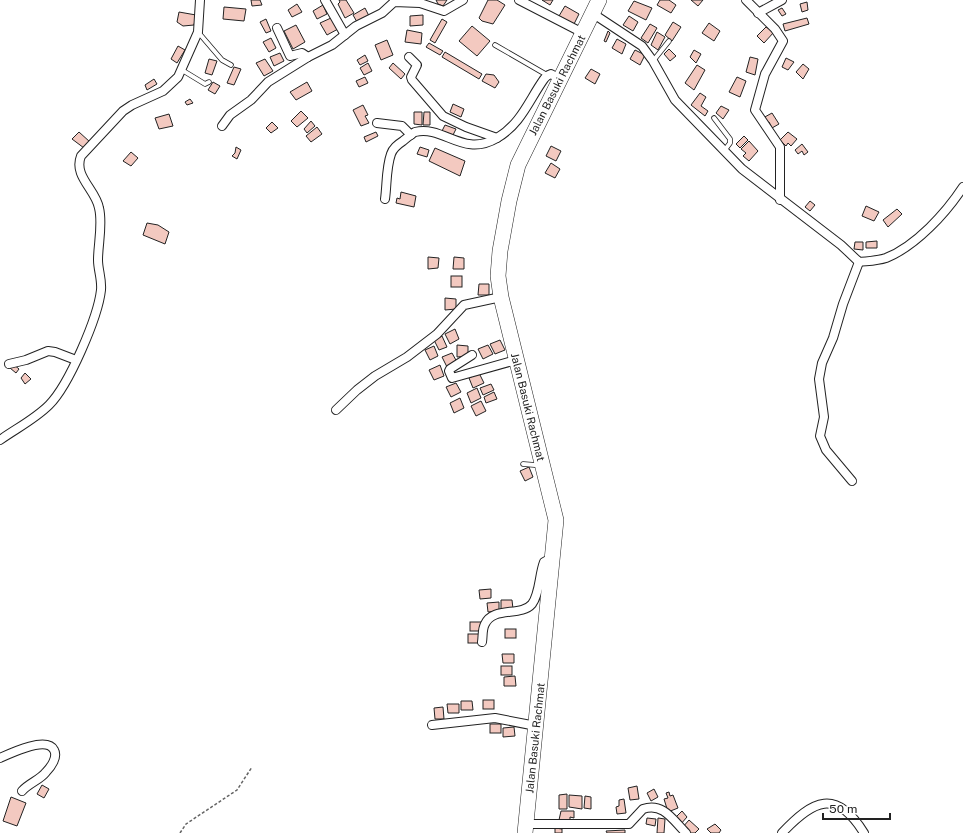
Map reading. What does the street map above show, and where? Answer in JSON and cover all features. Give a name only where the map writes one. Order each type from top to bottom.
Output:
[{"type":"highway","name":"Jalan Basuki Rachmat","points":[[525,829],[556,520],[501,297],[498,276],[500,251],[514,178],[521,156],[554,77],[583,33],[600,0]]},
{"type":"street","points":[[0,440],[40,414],[62,388],[76,360],[97,310],[101,282],[98,262],[99,208],[81,173],[80,159],[123,111],[169,86],[182,70],[198,32],[200,0]]},
{"type":"street","points":[[325,0],[345,35]]},
{"type":"street","points":[[222,126],[230,115],[251,100],[268,82],[308,57],[332,45],[365,21],[382,13],[394,1],[420,3],[444,11],[463,0]]},
{"type":"street","points":[[519,0],[583,33]]},
{"type":"street","points":[[746,0],[775,29],[782,41],[765,74],[755,110],[780,147],[780,200]]},
{"type":"street","points":[[758,13],[782,0]]},
{"type":"street","points":[[592,14],[638,42],[646,50],[675,100],[742,169],[780,200],[841,245],[859,262],[875,261],[887,257],[912,242],[927,230],[963,187]]},
{"type":"street","points":[[277,28],[290,56],[302,53],[308,57]]},
{"type":"street","points":[[409,57],[417,65],[411,77],[412,80],[436,109],[453,121],[497,138]]},
{"type":"street","points":[[385,199],[389,161],[393,149],[414,132],[429,132],[471,145],[485,144],[497,138],[515,123],[531,102],[554,77]]},
{"type":"street","points":[[377,123],[402,126],[411,135]]},
{"type":"street","points":[[852,481],[826,450],[820,436],[824,417],[819,379],[822,364],[833,338],[843,304],[859,262]]},
{"type":"street","points":[[336,410],[357,390],[437,334],[464,306],[501,297]]},
{"type":"street","points":[[9,364],[26,360],[48,351],[76,360]]},
{"type":"street","points":[[472,355],[450,369],[449,371],[452,378],[516,360]]},
{"type":"street","points":[[482,642],[484,625],[489,618],[525,609],[531,605],[535,598],[544,562],[552,557]]},
{"type":"street","points":[[432,725],[495,718],[536,726]]},
{"type":"street","points":[[0,758],[13,752],[41,745],[50,746],[55,751],[55,758],[45,774],[22,791]]},
{"type":"street","points":[[782,833],[807,810],[816,804],[826,803],[849,813],[864,833]]},
{"type":"street","points":[[525,829],[629,824],[643,809],[659,808],[664,810],[686,833]]},
{"type":"lane","points":[[198,32],[222,60],[230,65]]},
{"type":"lane","points":[[653,61],[668,41]]},
{"type":"lane","points":[[495,45],[554,77]]},
{"type":"lane","points":[[182,70],[200,83],[204,84],[209,82]]},
{"type":"lane","points":[[714,118],[730,139],[730,143],[724,152]]},
{"type":"lane","points":[[524,464],[535,465],[542,460]]},
{"type":"path","points":[[180,833],[186,824],[237,790],[252,767]]},
{"type":"building","points":[[251,0],[260,0],[262,5],[252,6]]},
{"type":"building","points":[[339,0],[346,0],[354,13],[345,18],[338,4],[340,2]]},
{"type":"building","points":[[436,0],[447,0],[443,6],[438,4]]},
{"type":"building","points":[[488,0],[497,0],[505,5],[493,24],[482,21],[479,18]]},
{"type":"building","points":[[542,0],[553,0],[550,5]]},
{"type":"building","points":[[660,0],[669,0],[676,5],[671,13],[657,5]]},
{"type":"building","points":[[691,0],[703,0],[698,6]]},
{"type":"building","points":[[634,1],[652,8],[646,20],[628,11]]},
{"type":"building","points":[[807,2],[808,10],[802,12],[800,4]]},
{"type":"building","points":[[297,4],[302,12],[292,17],[288,10]]},
{"type":"building","points":[[323,5],[327,14],[317,19],[313,11]]},
{"type":"building","points":[[565,6],[579,14],[574,24],[559,16]]},
{"type":"building","points":[[224,7],[246,9],[244,21],[223,19]]},
{"type":"building","points":[[365,8],[369,16],[357,22],[353,15]]},
{"type":"building","points":[[782,8],[786,14],[782,16],[778,10]]},
{"type":"building","points":[[179,12],[196,15],[194,25],[183,26],[177,22]]},
{"type":"building","points":[[423,15],[423,25],[410,26],[410,16]]},
{"type":"building","points":[[629,16],[638,22],[633,31],[623,25]]},
{"type":"building","points":[[331,18],[338,29],[327,35],[320,23]]},
{"type":"building","points":[[807,18],[809,24],[785,31],[783,24]]},
{"type":"building","points":[[266,19],[271,31],[266,33],[260,22]]},
{"type":"building","points":[[442,19],[447,22],[435,43],[430,40]]},
{"type":"building","points":[[673,22],[681,27],[672,41],[665,35]]},
{"type":"building","points":[[709,23],[720,31],[714,41],[702,33]]},
{"type":"building","points":[[650,24],[657,28],[648,43],[641,38]]},
{"type":"building","points":[[296,25],[305,42],[293,49],[284,31]]},
{"type":"building","points":[[472,26],[490,41],[477,56],[459,41]]},
{"type":"building","points":[[766,27],[774,32],[764,43],[757,36]]},
{"type":"building","points":[[407,30],[422,33],[421,44],[405,42]]},
{"type":"building","points":[[608,31],[610,33],[606,42],[604,41]]},
{"type":"building","points":[[657,32],[665,37],[658,50],[651,45]]},
{"type":"building","points":[[271,38],[276,48],[269,52],[263,42]]},
{"type":"building","points":[[617,39],[626,44],[622,54],[612,48]]},
{"type":"building","points":[[387,40],[393,55],[381,60],[375,45]]},
{"type":"building","points":[[429,43],[443,51],[440,55],[426,47]]},
{"type":"building","points":[[178,46],[185,50],[177,63],[171,59]]},
{"type":"building","points":[[669,49],[676,56],[670,61],[664,54]]},
{"type":"building","points":[[635,50],[645,55],[640,65],[630,59]]},
{"type":"building","points":[[694,50],[701,54],[696,63],[690,57]]},
{"type":"building","points":[[445,52],[482,74],[479,79],[442,57]]},
{"type":"building","points":[[280,53],[284,61],[274,66],[270,57]]},
{"type":"building","points":[[365,55],[368,61],[360,65],[357,60]]},
{"type":"building","points":[[750,57],[758,59],[755,75],[746,72]]},
{"type":"building","points":[[786,58],[794,62],[788,70],[782,67]]},
{"type":"building","points":[[209,59],[217,61],[212,75],[205,73]]},
{"type":"building","points":[[265,59],[273,71],[264,76],[256,63]]},
{"type":"building","points":[[368,63],[372,71],[364,75],[360,68]]},
{"type":"building","points":[[393,63],[405,74],[401,79],[389,68]]},
{"type":"building","points":[[803,64],[809,69],[803,79],[796,72]]},
{"type":"building","points":[[697,65],[705,70],[694,90],[685,83]]},
{"type":"building","points":[[234,67],[241,69],[234,85],[227,83]]},
{"type":"building","points":[[591,69],[600,74],[595,84],[585,78]]},
{"type":"building","points":[[486,74],[494,75],[499,82],[495,88],[482,81]]},
{"type":"building","points":[[365,77],[368,83],[359,87],[356,81]]},
{"type":"building","points":[[737,77],[746,81],[740,97],[729,92]]},
{"type":"building","points":[[154,79],[157,84],[147,90],[145,85]]},
{"type":"building","points":[[213,82],[220,86],[215,94],[208,90]]},
{"type":"building","points":[[307,82],[312,91],[296,100],[290,92]]},
{"type":"building","points":[[700,93],[706,97],[701,106],[708,111],[705,116],[691,105]]},
{"type":"building","points":[[190,99],[193,103],[187,105],[185,102]]},
{"type":"building","points":[[453,104],[464,109],[461,117],[450,112]]},
{"type":"building","points":[[363,105],[368,115],[365,116],[369,123],[361,126],[353,110]]},
{"type":"building","points":[[721,106],[729,110],[723,119],[716,113]]},
{"type":"building","points":[[301,111],[308,118],[297,127],[291,121]]},
{"type":"building","points":[[414,112],[422,112],[422,125],[414,124]]},
{"type":"building","points":[[424,112],[430,112],[430,125],[423,125]]},
{"type":"building","points":[[772,113],[779,124],[772,128],[769,122],[766,123],[763,118]]},
{"type":"building","points":[[169,114],[173,126],[159,129],[155,118]]},
{"type":"building","points":[[311,121],[315,126],[307,133],[304,129]]},
{"type":"building","points":[[272,122],[278,128],[271,133],[266,128]]},
{"type":"building","points":[[445,125],[456,129],[453,135],[442,131]]},
{"type":"building","points":[[317,127],[322,134],[311,142],[306,136]]},
{"type":"building","points":[[79,132],[90,142],[84,148],[72,139]]},
{"type":"building","points":[[376,132],[378,136],[366,142],[364,137]]},
{"type":"building","points":[[788,132],[797,139],[791,146],[788,143],[786,146],[780,140]]},
{"type":"building","points":[[744,136],[748,140],[740,148],[736,144]]},
{"type":"building","points":[[749,141],[758,151],[749,161],[743,156],[746,153],[741,149]]},
{"type":"building","points":[[802,144],[808,152],[804,155],[802,151],[798,154],[795,150]]},
{"type":"building","points":[[551,146],[561,151],[556,161],[546,156]]},
{"type":"building","points":[[236,147],[241,150],[237,159],[232,156],[235,153]]},
{"type":"building","points":[[420,147],[429,150],[427,157],[417,154]]},
{"type":"building","points":[[435,148],[465,161],[460,176],[429,161]]},
{"type":"building","points":[[131,152],[138,158],[131,166],[123,161]]},
{"type":"building","points":[[551,163],[560,169],[555,178],[545,173]]},
{"type":"building","points":[[401,192],[416,196],[414,207],[396,203],[397,198],[400,199]]},
{"type":"building","points":[[810,201],[815,205],[810,211],[805,207]]},
{"type":"building","points":[[866,206],[879,212],[874,221],[862,216]]},
{"type":"building","points":[[897,209],[902,214],[888,227],[883,220]]},
{"type":"building","points":[[147,223],[158,225],[169,232],[165,244],[143,235]]},
{"type":"building","points":[[877,241],[877,248],[866,248],[866,242]]},
{"type":"building","points":[[855,242],[863,242],[863,250],[854,249]]},
{"type":"building","points":[[428,257],[439,258],[438,268],[428,269]]},
{"type":"building","points":[[454,257],[464,258],[464,269],[453,269]]},
{"type":"building","points":[[451,276],[462,276],[462,287],[451,287]]},
{"type":"building","points":[[479,284],[489,284],[489,295],[478,295]]},
{"type":"building","points":[[445,298],[456,299],[456,309],[445,310]]},
{"type":"building","points":[[455,329],[459,339],[450,344],[445,334]]},
{"type":"building","points":[[442,336],[447,347],[439,350],[434,340]]},
{"type":"building","points":[[500,340],[505,350],[495,354],[490,344]]},
{"type":"building","points":[[457,345],[468,346],[468,356],[457,357]]},
{"type":"building","points":[[488,345],[493,354],[483,359],[478,349]]},
{"type":"building","points":[[434,346],[438,356],[430,360],[425,350]]},
{"type":"building","points":[[452,353],[457,362],[447,367],[442,357]]},
{"type":"building","points":[[13,364],[19,369],[16,373],[10,368]]},
{"type":"building","points":[[440,365],[444,376],[434,380],[429,370]]},
{"type":"building","points":[[25,373],[31,379],[25,384],[21,378]]},
{"type":"building","points":[[479,373],[484,383],[473,388],[469,378]]},
{"type":"building","points":[[456,383],[461,392],[451,397],[446,387]]},
{"type":"building","points":[[491,384],[494,390],[483,395],[480,388]]},
{"type":"building","points":[[477,388],[481,398],[471,403],[467,393]]},
{"type":"building","points":[[494,392],[497,399],[486,403],[484,397]]},
{"type":"building","points":[[460,398],[464,408],[454,413],[450,403]]},
{"type":"building","points":[[481,401],[486,411],[476,416],[471,406]]},
{"type":"building","points":[[529,467],[533,477],[525,481],[520,471]]},
{"type":"building","points":[[491,589],[491,598],[480,599],[479,590]]},
{"type":"building","points":[[501,600],[512,600],[513,609],[501,609]]},
{"type":"building","points":[[499,602],[499,611],[488,612],[487,603]]},
{"type":"building","points":[[470,622],[481,622],[481,631],[470,631]]},
{"type":"building","points":[[505,629],[516,629],[516,638],[505,638]]},
{"type":"building","points":[[468,634],[479,634],[479,643],[468,643]]},
{"type":"building","points":[[502,654],[514,654],[514,663],[503,663]]},
{"type":"building","points":[[501,666],[512,666],[512,675],[501,675]]},
{"type":"building","points":[[515,676],[516,686],[504,686],[504,677]]},
{"type":"building","points":[[483,700],[494,700],[494,709],[483,709]]},
{"type":"building","points":[[461,701],[472,701],[473,710],[461,710]]},
{"type":"building","points":[[447,704],[459,704],[459,713],[448,713]]},
{"type":"building","points":[[443,707],[444,719],[435,719],[434,708]]},
{"type":"building","points":[[490,724],[501,724],[501,733],[490,733]]},
{"type":"building","points":[[514,727],[515,736],[503,737],[503,728]]},
{"type":"building","points":[[42,785],[49,789],[44,798],[37,794]]},
{"type":"building","points":[[637,786],[639,799],[630,800],[628,788]]},
{"type":"building","points":[[654,789],[658,797],[651,801],[647,793]]},
{"type":"building","points":[[669,792],[670,796],[673,795],[678,808],[668,812],[664,799],[668,798],[666,793]]},
{"type":"building","points":[[567,794],[567,809],[559,809],[559,795]]},
{"type":"building","points":[[569,795],[582,796],[582,809],[569,807]]},
{"type":"building","points":[[585,796],[591,797],[591,809],[584,808]]},
{"type":"building","points":[[11,797],[26,803],[17,826],[3,821]]},
{"type":"building","points":[[624,799],[626,813],[617,814],[616,807],[619,806],[619,800]]},
{"type":"building","points":[[561,811],[574,811],[574,818],[570,817],[570,822],[559,820]]},
{"type":"building","points":[[682,811],[687,817],[680,825],[674,819]]},
{"type":"building","points":[[647,818],[656,819],[655,826],[646,824]]},
{"type":"building","points":[[658,818],[665,819],[664,833],[657,833]]},
{"type":"building","points":[[689,820],[699,829],[695,833],[687,833],[682,828]]},
{"type":"building","points":[[715,824],[721,830],[719,833],[711,833],[707,829]]},
{"type":"building","points":[[555,828],[562,829],[562,833],[555,833]]},
{"type":"building","points":[[625,830],[625,833],[607,833],[606,831]]}]
